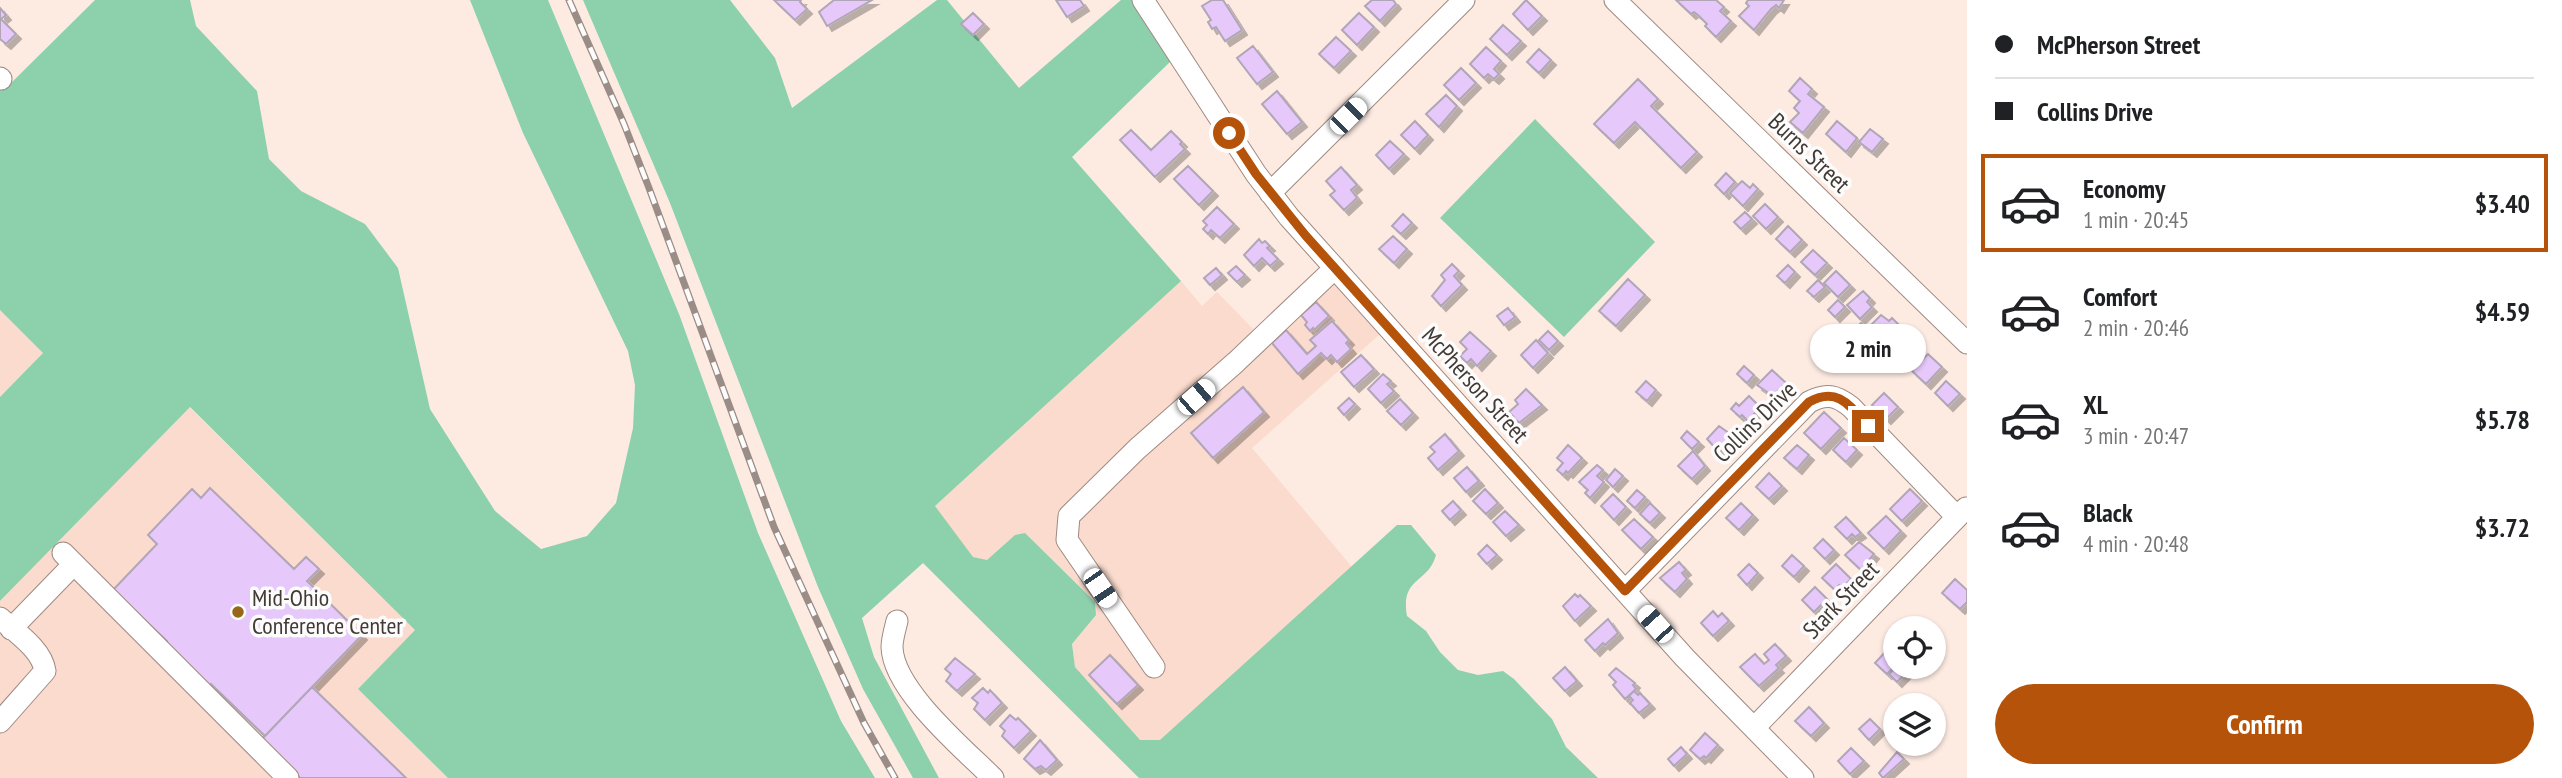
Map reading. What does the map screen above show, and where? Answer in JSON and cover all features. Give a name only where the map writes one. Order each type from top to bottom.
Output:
[{"type":"street","name":"McPherson Street","points":[[1143,0],[1270,193],[1625,591],[1803,778]]},
{"type":"street","points":[[1270,193],[1464,0]]},
{"type":"street","name":"Burns Street","points":[[1615,0],[1967,343]]},
{"type":"street","points":[[1154,667],[1067,540],[1069,516],[1137,449],[1236,362],[1335,268]]},
{"type":"street","name":"Collins Drive","points":[[1625,591],[1809,402],[1825,395],[1840,399],[1851,407],[1962,513]]},
{"type":"street","name":"Stark Street","points":[[1754,729],[1962,513]]},
{"type":"street","points":[[0,722],[45,671],[44,661],[6,623],[68,559],[288,778]]},
{"type":"street","points":[[897,621],[892,645],[893,655],[903,679],[918,702],[993,778]]},
{"type":"shaded area","points":[[1323,269],[1380,334],[1252,448],[1352,567],[1160,741],[1139,740],[1075,667],[1072,644],[1096,615],[1095,602],[1025,534],[1015,535],[987,560],[972,557],[935,506],[1181,281],[1202,306],[1217,292],[1256,332]]},
{"type":"shaded area","points":[[0,310],[43,353],[0,397]]},
{"type":"shaded area","points":[[189,407],[415,630],[358,689],[448,778],[0,778],[0,601]]},
{"type":"green space","points":[[95,0],[190,0],[196,26],[257,91],[269,159],[301,191],[365,224],[398,268],[430,409],[495,511],[541,549],[587,536],[616,503],[633,428],[635,385],[628,351],[523,133],[470,0],[548,0],[679,314],[758,533],[841,721],[875,778],[448,778],[358,689],[415,630],[190,407],[0,601],[0,397],[43,353],[0,310],[0,88],[7,87]]},
{"type":"green space","points":[[583,0],[730,0],[775,58],[792,108],[937,0],[947,0],[1019,88],[1121,0],[1132,0],[1172,60],[1072,157],[1181,281],[935,506],[973,557],[987,560],[1015,535],[1025,533],[1095,602],[1096,615],[1072,644],[1075,667],[1140,740],[1160,740],[1397,525],[1411,525],[1436,555],[1427,571],[1407,594],[1407,616],[1426,631],[1440,652],[1458,670],[1478,675],[1503,671],[1514,679],[1552,719],[1566,747],[1598,778],[1139,778],[923,563],[862,618],[874,657],[939,778],[913,778],[863,689],[818,587],[670,203]]},
{"type":"green space","points":[[1535,119],[1655,242],[1564,337],[1440,218]]},
{"type":"building","points":[[774,0],[801,0],[807,9],[795,20]]},
{"type":"building","points":[[834,0],[872,0],[827,26],[819,12]]},
{"type":"building","points":[[1056,0],[1080,0],[1084,6],[1067,17]]},
{"type":"building","points":[[1212,0],[1223,0],[1242,30],[1225,41],[1216,27],[1212,29],[1208,22],[1211,20],[1202,6]]},
{"type":"building","points":[[1372,0],[1393,0],[1396,4],[1380,21],[1365,6]]},
{"type":"building","points":[[1526,0],[1542,16],[1528,30],[1513,14]]},
{"type":"building","points":[[1676,0],[1716,0],[1724,7],[1720,11],[1731,21],[1716,37],[1699,16],[1694,12],[1691,14]]},
{"type":"building","points":[[1748,0],[1784,0],[1779,8],[1776,5],[1771,9],[1754,30],[1739,16],[1749,6],[1746,3]]},
{"type":"building","points":[[0,8],[6,15],[1,19],[16,34],[6,44],[0,39]]},
{"type":"building","points":[[973,13],[984,24],[973,35],[961,24]]},
{"type":"building","points":[[1359,13],[1374,27],[1357,45],[1342,30]]},
{"type":"building","points":[[1503,25],[1521,41],[1507,55],[1490,39]]},
{"type":"building","points":[[1336,37],[1351,51],[1334,68],[1319,54]]},
{"type":"building","points":[[1253,46],[1273,72],[1257,84],[1237,58]]},
{"type":"building","points":[[1486,47],[1501,61],[1494,69],[1499,74],[1494,79],[1488,74],[1484,78],[1470,64]]},
{"type":"building","points":[[1539,49],[1551,60],[1539,73],[1527,62]]},
{"type":"building","points":[[1461,68],[1476,83],[1459,100],[1444,85]]},
{"type":"building","points":[[1800,78],[1812,89],[1808,94],[1824,107],[1803,133],[1790,122],[1799,113],[1794,108],[1800,101],[1789,91]]},
{"type":"building","points":[[1638,79],[1658,99],[1651,106],[1697,152],[1681,168],[1635,122],[1614,143],[1594,124]]},
{"type":"building","points":[[1277,91],[1302,122],[1287,134],[1262,104]]},
{"type":"building","points":[[1446,95],[1457,106],[1439,127],[1426,114]]},
{"type":"building","points":[[1415,121],[1428,135],[1415,149],[1401,135]]},
{"type":"building","points":[[1837,121],[1857,138],[1846,152],[1826,134]]},
{"type":"building","points":[[1870,129],[1883,139],[1872,152],[1859,142]]},
{"type":"building","points":[[1131,130],[1151,150],[1171,131],[1185,149],[1155,177],[1120,140]]},
{"type":"building","points":[[1390,141],[1404,154],[1389,169],[1376,155]]},
{"type":"building","points":[[1188,166],[1213,191],[1199,205],[1174,179]]},
{"type":"building","points":[[1341,167],[1357,185],[1351,190],[1357,198],[1344,210],[1330,195],[1335,191],[1326,181]]},
{"type":"building","points":[[1726,173],[1735,182],[1724,194],[1715,185]]},
{"type":"building","points":[[1742,181],[1750,188],[1753,184],[1758,189],[1743,206],[1730,193]]},
{"type":"building","points":[[1765,204],[1778,217],[1766,229],[1753,216]]},
{"type":"building","points":[[1217,207],[1234,224],[1220,238],[1211,230],[1208,234],[1203,229],[1207,225],[1203,221]]},
{"type":"building","points":[[1745,212],[1752,219],[1741,229],[1734,222]]},
{"type":"building","points":[[1403,214],[1412,223],[1401,234],[1392,226]]},
{"type":"building","points":[[1788,226],[1802,240],[1790,252],[1776,239]]},
{"type":"building","points":[[1393,236],[1407,249],[1394,263],[1379,249]]},
{"type":"building","points":[[1259,239],[1270,246],[1267,248],[1278,259],[1270,266],[1262,258],[1254,266],[1244,255]]},
{"type":"building","points":[[1813,250],[1827,263],[1815,275],[1801,262]]},
{"type":"building","points":[[1452,264],[1459,271],[1454,276],[1462,285],[1441,306],[1432,296],[1445,280],[1441,275]]},
{"type":"building","points":[[1788,265],[1795,272],[1785,283],[1777,276]]},
{"type":"building","points":[[1236,266],[1245,275],[1237,282],[1228,273]]},
{"type":"building","points":[[1216,268],[1222,275],[1210,285],[1204,278]]},
{"type":"building","points":[[1836,271],[1850,285],[1838,297],[1824,283]]},
{"type":"building","points":[[1628,279],[1645,295],[1616,326],[1599,311]]},
{"type":"building","points":[[1818,280],[1825,287],[1814,297],[1807,291]]},
{"type":"building","points":[[1863,291],[1870,298],[1867,302],[1872,307],[1860,319],[1847,305]]},
{"type":"building","points":[[1838,300],[1845,307],[1835,317],[1828,310]]},
{"type":"building","points":[[1316,302],[1329,316],[1310,331],[1301,315]]},
{"type":"building","points":[[1508,308],[1515,317],[1504,325],[1497,316]]},
{"type":"building","points":[[1881,315],[1889,321],[1892,318],[1898,324],[1882,340],[1869,327]]},
{"type":"building","points":[[1332,321],[1349,340],[1346,343],[1351,349],[1337,362],[1331,355],[1327,359],[1321,353],[1298,374],[1272,343],[1286,330],[1307,354],[1316,346],[1310,340]]},
{"type":"building","points":[[1861,323],[1869,331],[1859,342],[1850,334]]},
{"type":"building","points":[[1548,331],[1558,341],[1549,350],[1539,340]]},
{"type":"building","points":[[1470,332],[1491,351],[1477,366],[1471,359],[1467,363],[1460,356],[1467,349],[1460,342]]},
{"type":"building","points":[[1902,337],[1915,350],[1904,362],[1890,349]]},
{"type":"building","points":[[1536,340],[1548,353],[1533,368],[1521,355]]},
{"type":"building","points":[[1928,354],[1942,367],[1926,384],[1912,371]]},
{"type":"building","points":[[1361,355],[1374,369],[1354,387],[1341,372]]},
{"type":"building","points":[[1744,366],[1754,375],[1747,383],[1737,374]]},
{"type":"building","points":[[1772,370],[1786,383],[1773,396],[1757,385]]},
{"type":"building","points":[[1383,374],[1391,381],[1387,384],[1394,391],[1381,403],[1368,389]]},
{"type":"building","points":[[1646,381],[1656,390],[1647,401],[1636,392]]},
{"type":"building","points":[[1946,381],[1960,394],[1948,406],[1935,393]]},
{"type":"building","points":[[1243,387],[1264,412],[1213,458],[1191,433]]},
{"type":"building","points":[[1526,389],[1542,405],[1519,423],[1509,412],[1518,404],[1515,400]]},
{"type":"building","points":[[1884,393],[1898,407],[1886,419],[1872,405]]},
{"type":"building","points":[[1749,396],[1760,407],[1748,421],[1731,409],[1736,403],[1739,406]]},
{"type":"building","points":[[1349,398],[1355,404],[1344,415],[1338,408]]},
{"type":"building","points":[[1400,399],[1413,413],[1401,425],[1387,411]]},
{"type":"building","points":[[1824,412],[1841,428],[1821,449],[1804,433]]},
{"type":"building","points":[[1719,426],[1733,436],[1718,451],[1707,439]]},
{"type":"building","points":[[1687,431],[1699,442],[1692,449],[1681,438]]},
{"type":"building","points":[[1445,434],[1459,451],[1438,470],[1428,458],[1435,452],[1430,447]]},
{"type":"building","points":[[1844,438],[1857,450],[1846,462],[1833,450]]},
{"type":"building","points":[[1568,445],[1582,458],[1563,475],[1557,470],[1563,463],[1557,458]]},
{"type":"building","points":[[1797,445],[1809,455],[1797,469],[1784,458]]},
{"type":"building","points":[[1693,451],[1705,466],[1692,479],[1678,466]]},
{"type":"building","points":[[1597,465],[1603,470],[1597,476],[1604,482],[1590,498],[1585,493],[1588,490],[1579,482]]},
{"type":"building","points":[[1467,467],[1479,481],[1466,492],[1454,478]]},
{"type":"building","points":[[1615,469],[1623,476],[1613,487],[1606,480]]},
{"type":"building","points":[[1769,473],[1782,486],[1769,499],[1756,487]]},
{"type":"building","name":"Mid-Ohio Conference Center","points":[[210,488],[294,569],[306,557],[319,569],[307,581],[362,635],[265,736],[211,684],[207,689],[163,646],[167,641],[113,590],[157,544],[148,535],[192,489],[201,498]]},
{"type":"building","points":[[1485,489],[1498,503],[1486,514],[1473,501]]},
{"type":"building","points":[[1910,489],[1922,501],[1902,521],[1890,509]]},
{"type":"building","points":[[1637,490],[1645,497],[1635,508],[1627,501]]},
{"type":"building","points":[[1613,494],[1626,507],[1614,520],[1601,506]]},
{"type":"building","points":[[1453,501],[1461,510],[1450,520],[1442,511]]},
{"type":"building","points":[[1650,503],[1660,513],[1650,523],[1640,514]]},
{"type":"building","points":[[1741,503],[1753,515],[1739,530],[1726,518]]},
{"type":"building","points":[[1505,511],[1519,525],[1506,536],[1493,522]]},
{"type":"building","points":[[1886,516],[1901,531],[1884,549],[1868,533]]},
{"type":"building","points":[[1846,517],[1861,533],[1855,537],[1852,534],[1847,539],[1835,527]]},
{"type":"building","points":[[1634,519],[1653,537],[1641,549],[1622,530]]},
{"type":"building","points":[[1823,539],[1834,550],[1825,559],[1814,548]]},
{"type":"building","points":[[1859,542],[1874,554],[1861,570],[1845,555]]},
{"type":"building","points":[[1487,545],[1497,555],[1487,564],[1478,554]]},
{"type":"building","points":[[1792,555],[1804,566],[1794,577],[1782,566]]},
{"type":"building","points":[[1679,562],[1686,570],[1682,573],[1687,579],[1675,592],[1660,578]]},
{"type":"building","points":[[1749,564],[1758,573],[1747,585],[1738,575]]},
{"type":"building","points":[[1836,564],[1851,579],[1842,588],[1839,585],[1835,590],[1822,578]]},
{"type":"building","points":[[1955,579],[1967,590],[1967,602],[1960,609],[1942,593]]},
{"type":"building","points":[[1815,587],[1827,599],[1814,612],[1802,600]]},
{"type":"building","points":[[1575,594],[1578,597],[1580,595],[1591,606],[1575,621],[1563,606]]},
{"type":"building","points":[[1713,611],[1718,617],[1722,613],[1729,621],[1713,636],[1701,623]]},
{"type":"building","points":[[1608,619],[1618,633],[1595,651],[1585,640]]},
{"type":"building","points":[[1775,644],[1786,656],[1776,665],[1779,668],[1759,686],[1740,667],[1755,654],[1764,664],[1769,660],[1764,654]]},
{"type":"building","points":[[1883,654],[1883,670],[1875,663]]},
{"type":"building","points":[[1110,655],[1138,685],[1117,704],[1089,675]]},
{"type":"building","points":[[955,658],[975,674],[957,691],[946,681],[951,674],[945,669]]},
{"type":"building","points":[[1565,667],[1577,681],[1565,691],[1553,678]]},
{"type":"building","points":[[1616,668],[1635,683],[1633,685],[1636,689],[1625,699],[1613,685],[1616,682],[1609,675]]},
{"type":"building","points":[[312,687],[406,778],[300,778],[261,740]]},
{"type":"building","points":[[983,688],[988,693],[990,690],[1002,703],[985,720],[974,709],[978,703],[972,698]]},
{"type":"building","points":[[1634,691],[1638,695],[1640,693],[1650,704],[1639,713],[1630,703],[1633,700],[1629,696]]},
{"type":"building","points":[[1809,707],[1824,723],[1811,736],[1795,721]]},
{"type":"building","points":[[1010,715],[1016,720],[1018,718],[1031,731],[1014,748],[1002,736],[1005,731],[1000,726]]},
{"type":"building","points":[[1870,719],[1880,729],[1869,740],[1859,729]]},
{"type":"building","points":[[1705,733],[1718,745],[1706,758],[1704,756],[1700,759],[1690,750]]},
{"type":"building","points":[[1040,740],[1057,760],[1046,770],[1041,766],[1035,769],[1024,759]]},
{"type":"building","points":[[1681,747],[1687,754],[1674,766],[1668,759]]},
{"type":"building","points":[[1851,748],[1864,761],[1850,774],[1838,761]]},
{"type":"building","points":[[1894,756],[1904,759],[1883,778],[1879,773]]},
{"type":"railway","points":[[569,0],[649,188],[774,527],[864,723],[895,778]]},
{"type":"place","name":"Mid-Ohio Conference Center","points":[[238,612]]},
{"type":"route","points":[[1229,133],[1289,217],[1625,591],[1809,402],[1825,395],[1840,399],[1868,426]]}]
